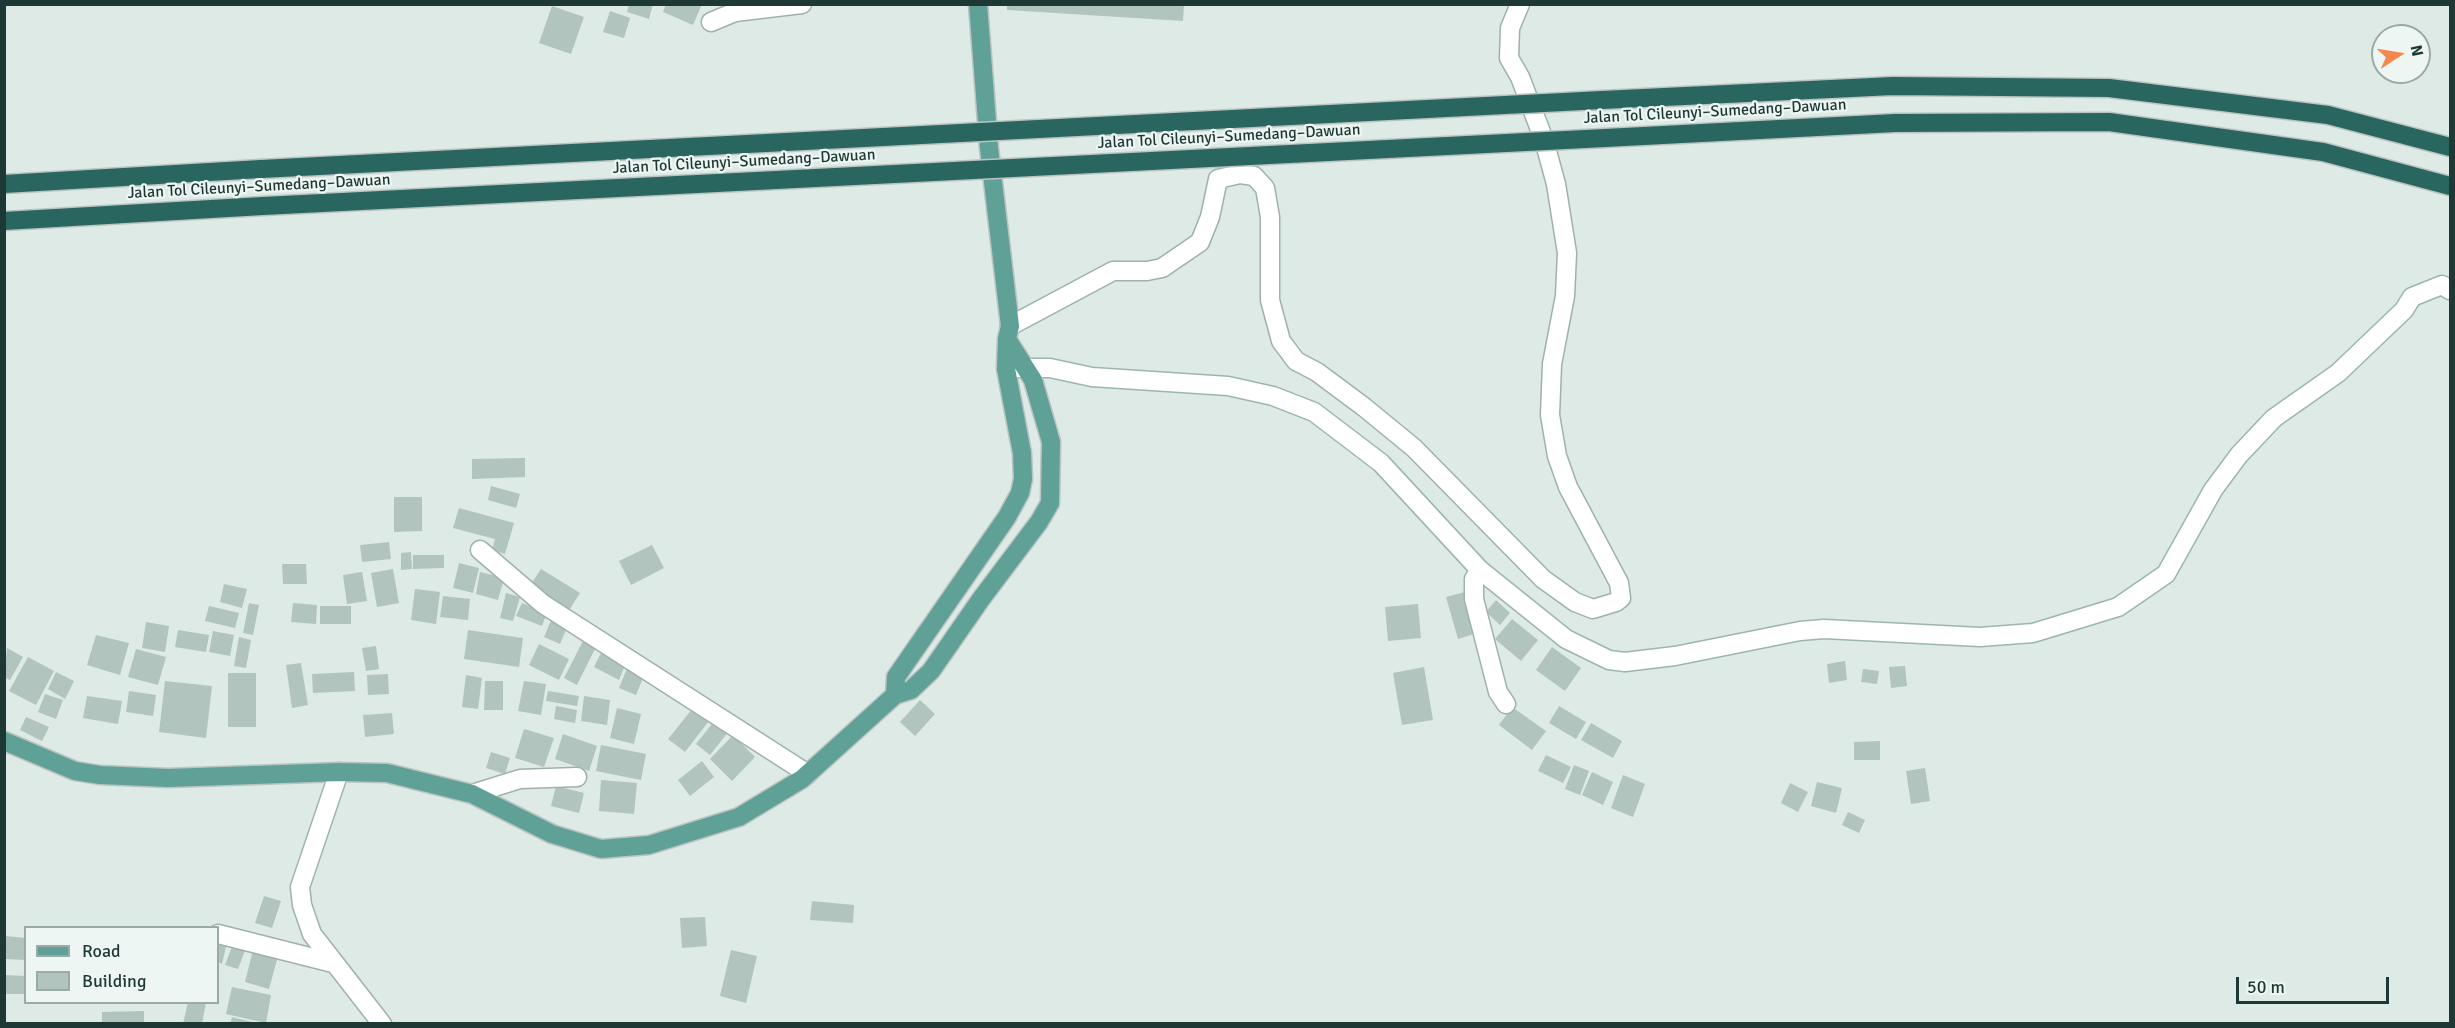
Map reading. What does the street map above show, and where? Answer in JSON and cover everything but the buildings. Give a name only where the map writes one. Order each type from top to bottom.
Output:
[{"type":"highway","name":"Jalan Tol Cileunyi–Sumedang–Dawuan","points":[[4,184],[1893,86],[2109,88],[2328,115],[2451,147]]},
{"type":"highway","name":"Jalan Tol Cileunyi–Sumedang–Dawuan","points":[[4,221],[1894,123],[2109,123],[2323,152],[2451,186]]},
{"type":"main road","points":[[895,695],[896,677],[1007,518],[1020,493],[1023,479],[1015,368],[1008,332],[989,148],[978,4]]},
{"type":"main road","points":[[4,741],[75,771],[100,775],[168,778],[339,772],[387,773],[472,794],[552,834],[601,849],[649,845],[706,829],[747,813],[808,774],[895,695],[911,690],[931,671],[981,599],[1040,522],[1050,502],[1052,442],[1033,380],[1015,368]]},
{"type":"street","points":[[1008,332],[1106,274],[1162,268],[1200,242],[1210,217],[1218,179],[1240,174],[1254,176],[1265,188],[1269,217],[1270,300],[1281,341],[1296,361],[1317,372],[1364,406],[1414,448],[1543,579],[1575,602],[1593,609],[1616,602],[1621,598],[1619,583],[1568,487],[1557,456],[1550,415],[1552,364],[1565,296],[1568,254],[1556,184],[1544,140],[1520,77],[1509,58],[1510,28],[1520,4]]},
{"type":"street","points":[[711,21],[735,12],[796,6]]},
{"type":"street","points":[[1015,368],[1101,378],[1228,386],[1273,396],[1314,412],[1381,463],[1480,570],[1566,639],[1609,660],[1625,662],[1675,656],[1800,631],[1824,629],[1980,637],[2033,633],[2118,607],[2159,580],[2172,566],[2213,490],[2239,455],[2274,418],[2338,373],[2404,310],[2412,297],[2442,285],[2451,290]]},
{"type":"street","points":[[480,550],[543,604],[808,774]]},
{"type":"street","points":[[1480,570],[1474,579],[1474,599],[1498,692],[1506,704]]},
{"type":"street","points":[[339,772],[300,887],[306,923],[333,963],[382,1023]]},
{"type":"street","points":[[472,794],[520,779],[578,777]]},
{"type":"street","points":[[219,934],[333,963]]}]
